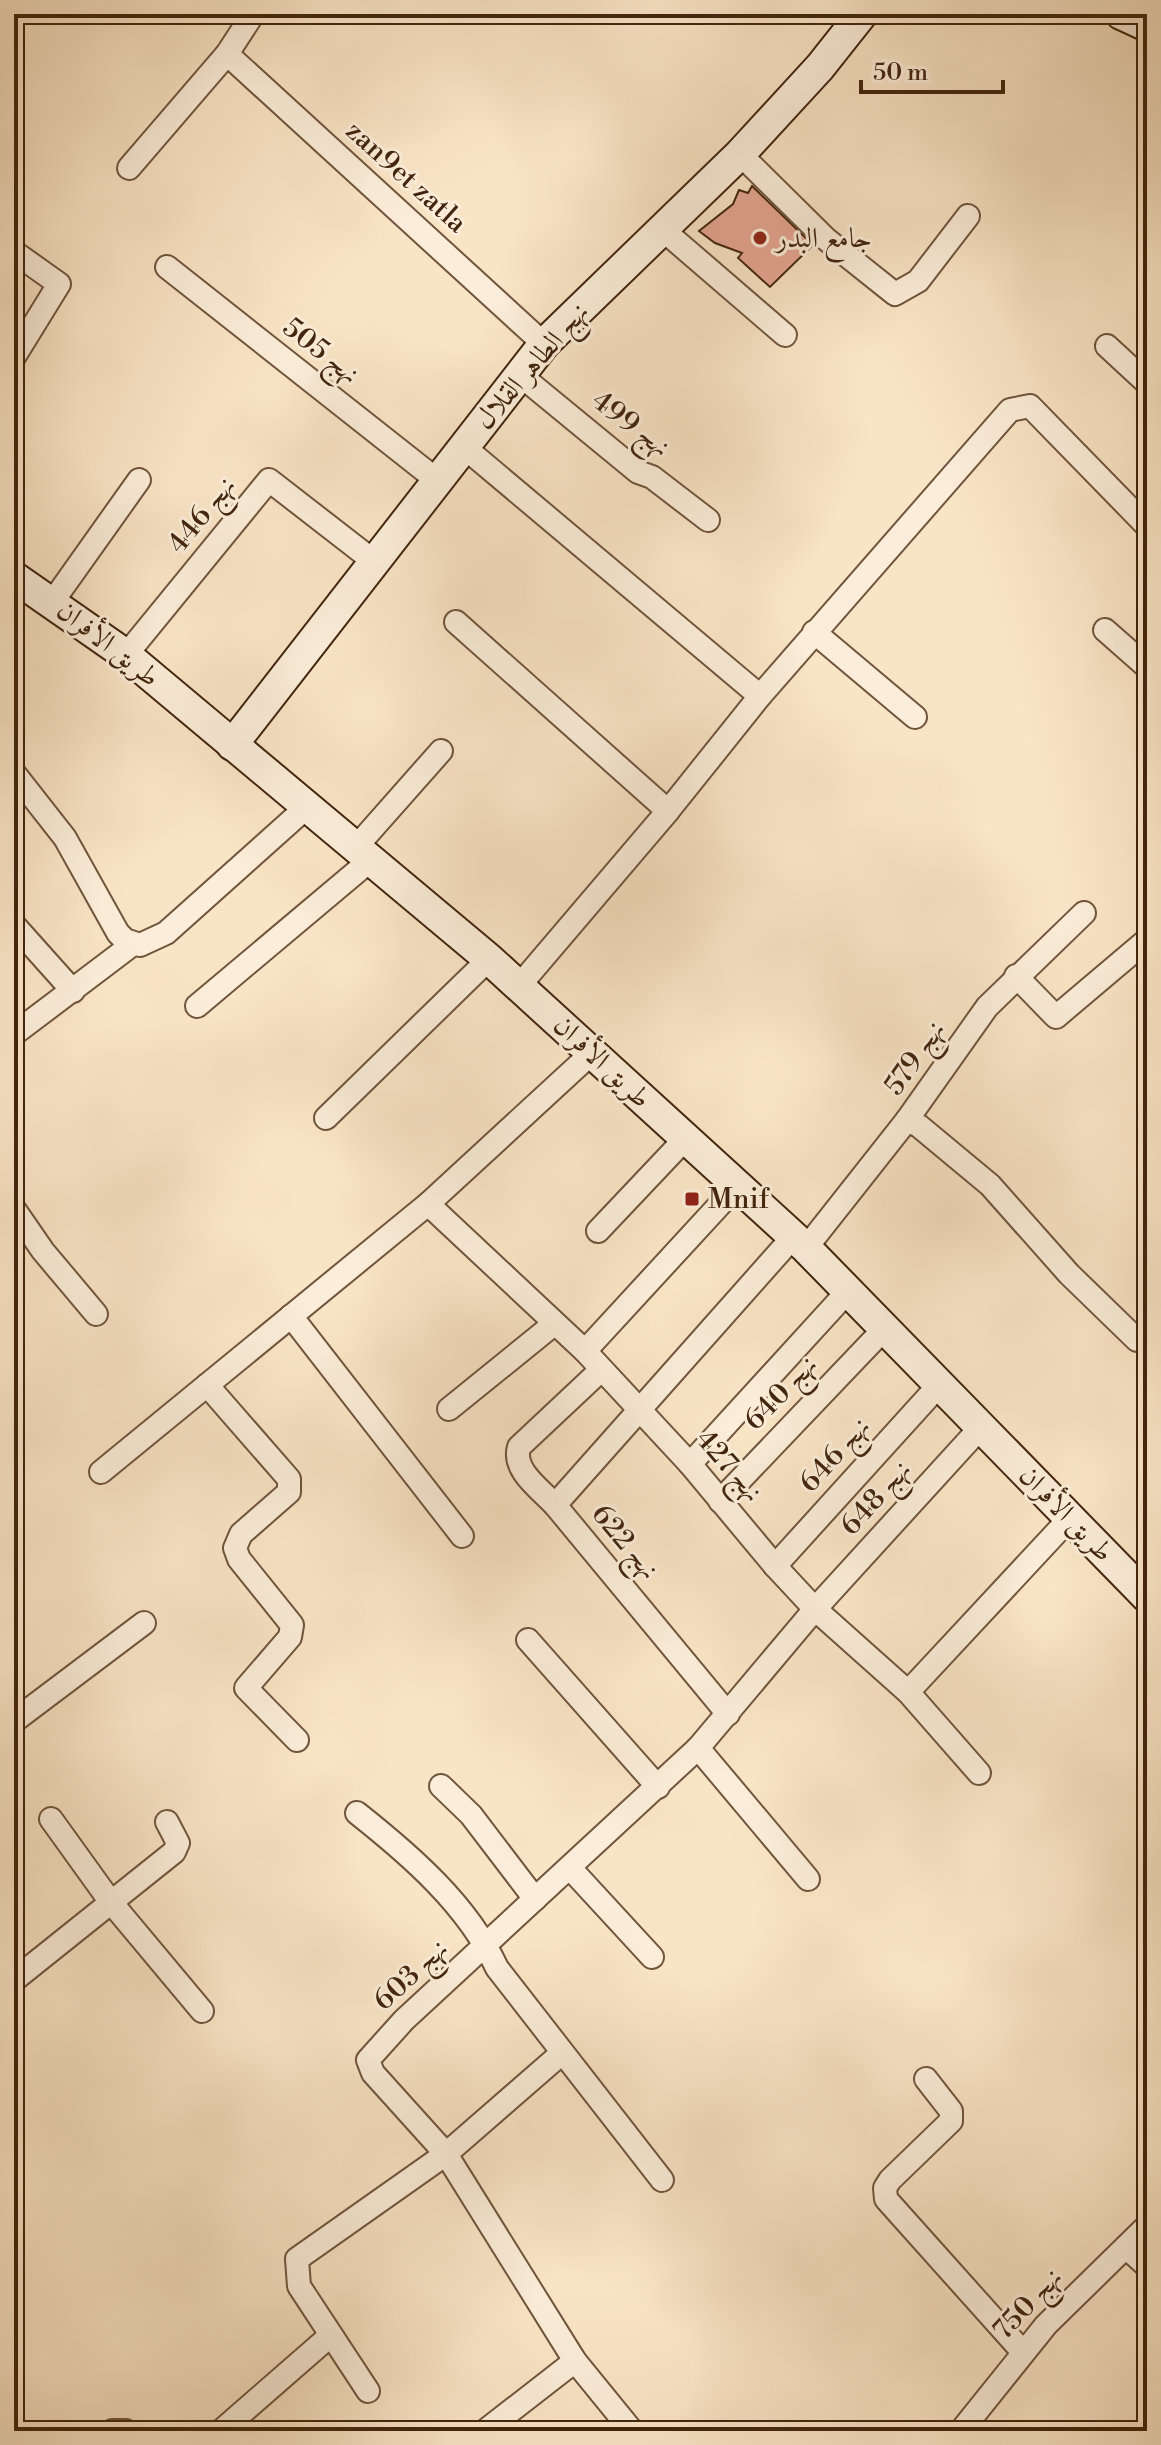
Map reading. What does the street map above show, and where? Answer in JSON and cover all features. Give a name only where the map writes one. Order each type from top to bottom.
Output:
[{"type":"main road","name":"نهج الطاهر القلال","points":[[232,745],[544,344],[740,154],[820,67],[862,14]]},
{"type":"main road","points":[[1121,14],[1147,26]]},
{"type":"main road","name":"طريق الأفران","points":[[14,577],[53,601],[126,655],[232,745],[309,805],[593,1052],[849,1290],[1147,1597]]},
{"type":"street","points":[[129,168],[227,54],[253,14]]},
{"type":"street","name":"zan9et zatla","points":[[227,54],[544,344]]},
{"type":"street","points":[[740,154],[826,239],[895,294],[918,281],[968,216]]},
{"type":"street","points":[[662,229],[785,335]]},
{"type":"street","points":[[14,252],[59,284],[14,357]]},
{"type":"street","name":"نهج 505","points":[[167,267],[438,481]]},
{"type":"street","points":[[1107,346],[1147,383]]},
{"type":"street","name":"نهج 499","points":[[520,375],[638,472],[652,477],[708,520]]},
{"type":"street","points":[[519,986],[668,811],[814,632],[1010,410],[1030,406],[1147,526]]},
{"type":"street","points":[[464,447],[760,696]]},
{"type":"street","points":[[53,601],[139,480]]},
{"type":"street","name":"نهج 446","points":[[126,655],[269,480],[376,563]]},
{"type":"street","points":[[456,622],[668,811]]},
{"type":"street","points":[[1105,630],[1147,667]]},
{"type":"street","points":[[814,632],[915,717]]},
{"type":"street","points":[[197,1006],[365,852],[441,751]]},
{"type":"street","points":[[14,773],[65,838],[118,933],[133,944]]},
{"type":"street","points":[[14,1034],[133,944],[150,942],[166,933],[309,805]]},
{"type":"street","name":"نهج 579","points":[[639,1412],[800,1242],[907,1120],[987,1007],[1084,913]]},
{"type":"street","points":[[14,925],[73,991]]},
{"type":"street","points":[[1016,976],[1056,1017],[1147,940]]},
{"type":"street","points":[[326,1118],[489,959]]},
{"type":"street","points":[[101,1472],[428,1204],[593,1052]]},
{"type":"street","points":[[907,1120],[919,1126],[990,1185],[1069,1274],[1137,1340],[1147,1330]]},
{"type":"street","points":[[598,1231],[685,1139]]},
{"type":"street","points":[[585,1351],[736,1187]]},
{"type":"street","name":"نهج 427","points":[[428,1204],[585,1351],[690,1464],[815,1609],[908,1692],[979,1773]]},
{"type":"street","points":[[14,1209],[43,1251],[96,1314]]},
{"type":"street","points":[[690,1464],[849,1290]]},
{"type":"street","points":[[291,1316],[462,1536]]},
{"type":"street","points":[[449,1409],[554,1324]]},
{"type":"street","name":"نهج 640","points":[[720,1501],[886,1327]]},
{"type":"street","points":[[555,1505],[520,1468],[517,1457],[519,1447],[601,1370]]},
{"type":"street","name":"نهج 646","points":[[775,1566],[940,1384]]},
{"type":"street","points":[[207,1385],[289,1479],[289,1492],[241,1534],[235,1548],[239,1559],[292,1625],[290,1637],[246,1688],[297,1740]]},
{"type":"street","name":"نهج 622","points":[[639,1412],[555,1505],[728,1714]]},
{"type":"street","name":"نهج 648","points":[[815,1609],[981,1427]]},
{"type":"street","points":[[908,1692],[1070,1518]]},
{"type":"street","name":"نهج 603","points":[[632,2431],[575,2361],[446,2154],[373,2073],[368,2060],[404,2020],[698,1748],[815,1609]]},
{"type":"street","points":[[14,1721],[144,1623]]},
{"type":"street","points":[[528,1640],[658,1787]]},
{"type":"street","points":[[698,1748],[808,1879]]},
{"type":"street","points":[[441,1786],[471,1815],[535,1899]]},
{"type":"street","points":[[357,1813],[438,1886],[487,1945],[497,1968],[662,2180]]},
{"type":"street","points":[[51,1819],[110,1901],[202,2011]]},
{"type":"street","points":[[14,1980],[177,1849],[178,1843],[167,1822]]},
{"type":"street","points":[[570,1868],[652,1957]]},
{"type":"street","points":[[368,2391],[299,2286],[295,2266],[299,2254],[446,2154],[562,2053]]},
{"type":"street","points":[[926,2079],[951,2111],[951,2121],[890,2180],[886,2199],[1022,2351]]},
{"type":"street","name":"نهج 750","points":[[961,2431],[1022,2351],[1147,2226]]},
{"type":"street","points":[[1126,2247],[1147,2266]]},
{"type":"street","points":[[221,2431],[331,2335]]},
{"type":"street","points":[[485,2431],[575,2361]]},
{"type":"street","points":[[112,2431],[126,2431]]},
{"type":"building","name":"جامع البدر","points":[[752,186],[813,245],[770,287],[738,258],[742,253],[715,243],[699,231],[733,204],[739,190],[748,193]]},
{"type":"place","name":"جامع البدر","points":[[760,238]]},
{"type":"place","name":"Mnif","points":[[692,1199]]}]
